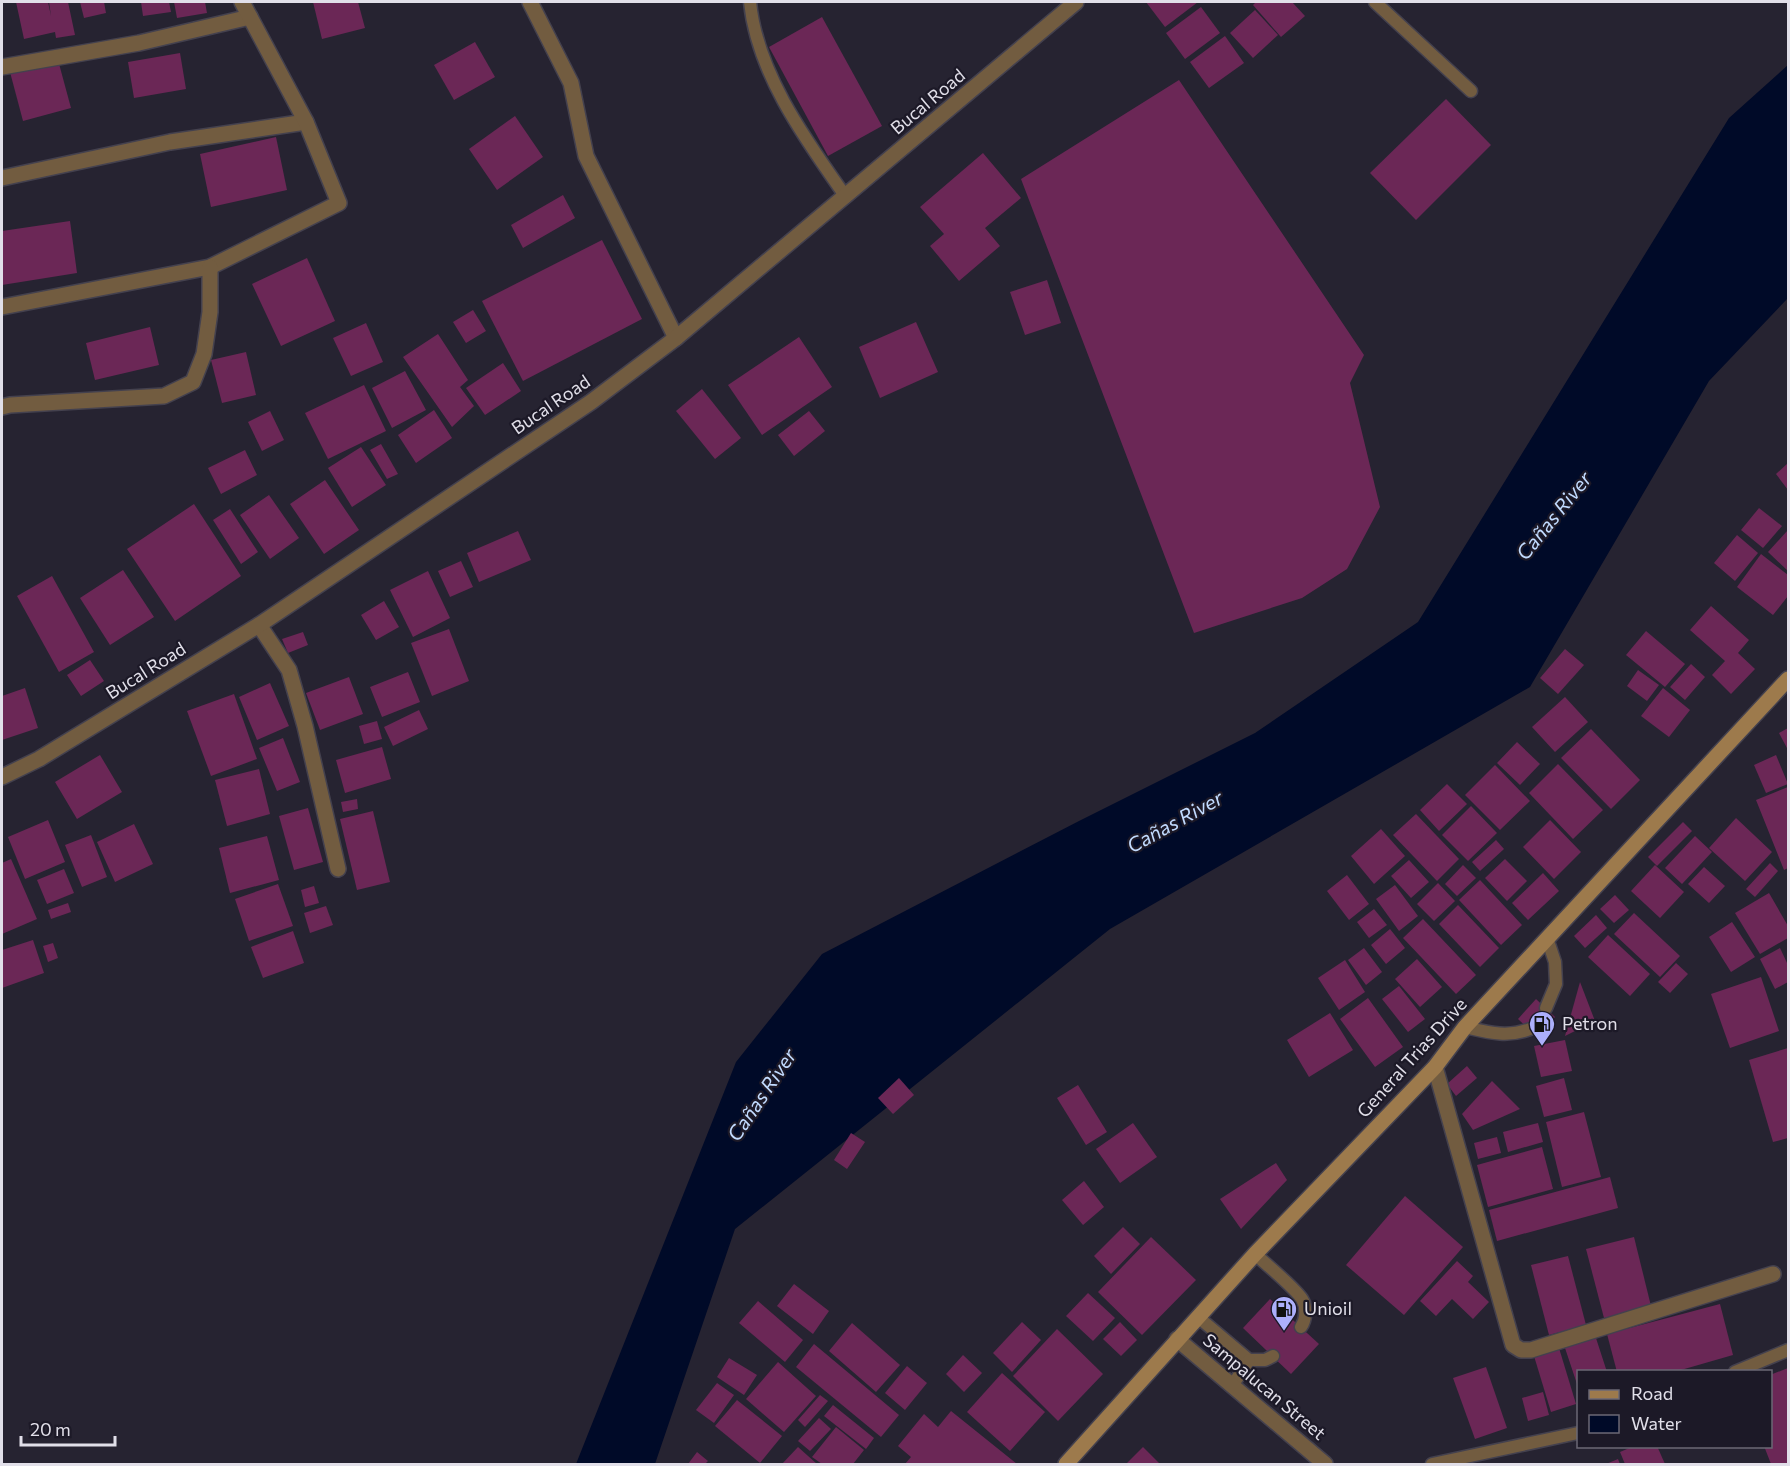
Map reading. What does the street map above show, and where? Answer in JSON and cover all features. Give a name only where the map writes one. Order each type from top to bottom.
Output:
[{"type":"main road","name":"General Trias Drive","points":[[1066,1464],[1177,1339],[1435,1066],[1465,1027],[1788,679]]},
{"type":"street","points":[[2,307],[210,267],[339,203],[306,122],[242,2]]},
{"type":"street","points":[[530,2],[571,82],[586,156],[676,338]]},
{"type":"street","name":"Bucal Road","points":[[2,777],[39,759],[259,625],[591,402],[676,338],[1077,2]]},
{"type":"street","points":[[2,67],[140,43],[250,17]]},
{"type":"street","points":[[2,178],[170,141],[306,122]]},
{"type":"street","points":[[2,407],[164,396],[193,382],[204,354],[210,312],[210,267]]},
{"type":"street","points":[[259,625],[289,670],[305,726],[338,869]]},
{"type":"street","points":[[1435,1066],[1514,1345],[1521,1350],[1531,1350],[1773,1274]]},
{"type":"street","name":"Sampalucan Street","points":[[1177,1339],[1325,1464]]},
{"type":"lane","points":[[750,2],[752,20],[765,64],[807,141],[846,197]]},
{"type":"lane","points":[[1375,2],[1471,91]]},
{"type":"lane","points":[[1546,1008],[1556,984],[1555,963],[1547,938]]},
{"type":"lane","points":[[1465,1027],[1499,1035],[1519,1034],[1530,1029]]},
{"type":"lane","points":[[1256,1254],[1303,1300],[1305,1311],[1301,1327]]},
{"type":"lane","points":[[1198,1317],[1249,1360],[1265,1360],[1273,1356]]},
{"type":"lane","points":[[1738,1370],[1788,1350]]},
{"type":"lane","points":[[1232,1386],[1249,1360]]},
{"type":"lane","points":[[1432,1464],[1577,1433]]},
{"type":"water","name":"Cañas River","points":[[1788,65],[1788,298],[1709,381],[1530,687],[1110,929],[735,1229],[655,1464],[576,1464],[736,1062],[822,954],[1255,733],[1418,622],[1729,118]]},
{"type":"building","points":[[16,2],[48,2],[51,16],[49,2],[68,2],[75,35],[56,38],[55,32],[24,39]]},
{"type":"building","points":[[80,2],[104,2],[106,13],[84,18]]},
{"type":"building","points":[[141,2],[169,2],[171,12],[143,16]]},
{"type":"building","points":[[174,2],[205,2],[207,13],[177,18]]},
{"type":"building","points":[[313,2],[358,2],[365,28],[322,39]]},
{"type":"building","points":[[1146,2],[1198,2],[1165,27]]},
{"type":"building","points":[[1256,2],[1292,2],[1305,16],[1281,37],[1253,5]]},
{"type":"building","points":[[1201,7],[1220,33],[1185,59],[1166,33]]},
{"type":"building","points":[[1255,10],[1278,35],[1253,58],[1230,33]]},
{"type":"building","points":[[822,17],[882,126],[828,156],[769,47]]},
{"type":"building","points":[[1225,36],[1244,63],[1209,88],[1190,62]]},
{"type":"building","points":[[475,42],[495,77],[454,100],[434,65]]},
{"type":"building","points":[[180,53],[186,89],[134,98],[128,62]]},
{"type":"building","points":[[58,60],[71,108],[23,121],[10,72]]},
{"type":"building","points":[[1179,80],[1364,355],[1350,383],[1380,507],[1347,569],[1302,598],[1194,633],[1021,179]]},
{"type":"building","points":[[1446,99],[1491,145],[1416,220],[1370,173]]},
{"type":"building","points":[[515,116],[543,157],[497,190],[469,149]]},
{"type":"building","points":[[276,137],[287,190],[211,207],[200,154]]},
{"type":"building","points":[[983,153],[1021,198],[985,228],[1000,246],[959,281],[930,246],[944,234],[920,207]]},
{"type":"building","points":[[563,195],[575,218],[523,248],[511,225]]},
{"type":"building","points":[[70,221],[77,273],[2,285],[2,231]]},
{"type":"building","points":[[602,240],[642,319],[523,381],[482,301]]},
{"type":"building","points":[[307,258],[335,321],[281,346],[252,284]]},
{"type":"building","points":[[1047,280],[1061,323],[1025,335],[1010,292]]},
{"type":"building","points":[[473,310],[486,331],[466,343],[453,322]]},
{"type":"building","points":[[916,322],[938,372],[880,398],[859,347]]},
{"type":"building","points":[[366,323],[383,362],[351,376],[333,338]]},
{"type":"building","points":[[150,327],[159,365],[95,380],[86,343]]},
{"type":"building","points":[[438,334],[468,380],[460,387],[474,406],[452,427],[403,357]]},
{"type":"building","points":[[799,337],[832,387],[762,435],[728,385]]},
{"type":"building","points":[[246,352],[256,395],[222,403],[211,360]]},
{"type":"building","points":[[503,363],[521,391],[485,415],[466,388]]},
{"type":"building","points":[[405,371],[426,410],[392,428],[372,388]]},
{"type":"building","points":[[364,385],[386,431],[328,459],[305,413]]},
{"type":"building","points":[[702,389],[741,438],[715,459],[676,411]]},
{"type":"building","points":[[434,410],[452,438],[416,463],[398,435]]},
{"type":"building","points":[[270,411],[284,440],[262,451],[248,422]]},
{"type":"building","points":[[809,411],[825,431],[794,456],[778,435]]},
{"type":"building","points":[[381,444],[398,474],[387,479],[370,450]]},
{"type":"building","points":[[361,447],[386,485],[352,507],[328,468]]},
{"type":"building","points":[[245,450],[257,475],[221,494],[208,468]]},
{"type":"building","points":[[1788,463],[1788,490],[1776,474]]},
{"type":"building","points":[[325,480],[359,530],[324,554],[290,504]]},
{"type":"building","points":[[269,495],[299,538],[270,559],[240,515]]},
{"type":"building","points":[[194,504],[241,576],[175,621],[127,549]]},
{"type":"building","points":[[1759,508],[1782,526],[1763,548],[1741,530]]},
{"type":"building","points":[[230,509],[258,552],[241,564],[213,520]]},
{"type":"building","points":[[1788,530],[1788,571],[1768,552]]},
{"type":"building","points":[[518,531],[531,560],[479,582],[467,553]]},
{"type":"building","points":[[1737,535],[1758,553],[1735,581],[1714,563]]},
{"type":"building","points":[[1761,554],[1788,575],[1788,596],[1773,615],[1737,587]]},
{"type":"building","points":[[461,561],[473,587],[450,597],[438,571]]},
{"type":"building","points":[[123,570],[154,617],[110,645],[80,598]]},
{"type":"building","points":[[428,571],[450,618],[413,637],[390,590]]},
{"type":"building","points":[[52,576],[94,652],[59,672],[17,596]]},
{"type":"building","points":[[384,601],[399,627],[376,640],[361,615]]},
{"type":"building","points":[[1711,606],[1749,640],[1738,653],[1755,669],[1731,694],[1712,675],[1725,661],[1690,630]]},
{"type":"building","points":[[449,629],[469,681],[432,696],[411,643]]},
{"type":"building","points":[[1646,631],[1685,664],[1665,687],[1626,655]]},
{"type":"building","points":[[303,632],[308,645],[288,653],[282,639]]},
{"type":"building","points":[[1565,649],[1584,665],[1558,694],[1540,678]]},
{"type":"building","points":[[90,660],[104,681],[81,696],[67,675]]},
{"type":"building","points":[[1691,664],[1705,677],[1685,700],[1670,687]]},
{"type":"building","points":[[1638,670],[1659,685],[1647,701],[1627,686]]},
{"type":"building","points":[[408,672],[420,702],[382,717],[370,687]]},
{"type":"building","points":[[349,677],[363,714],[320,730],[306,693]]},
{"type":"building","points":[[270,683],[289,726],[257,740],[239,697]]},
{"type":"building","points":[[25,688],[38,728],[2,740],[2,696]]},
{"type":"building","points":[[1663,688],[1690,710],[1669,737],[1641,716]]},
{"type":"building","points":[[234,694],[257,759],[211,776],[187,711]]},
{"type":"building","points":[[1565,697],[1588,722],[1555,752],[1532,727]]},
{"type":"building","points":[[419,710],[428,729],[393,746],[384,727]]},
{"type":"building","points":[[377,721],[382,739],[364,744],[359,726]]},
{"type":"building","points":[[1788,728],[1788,750],[1779,733]]},
{"type":"building","points":[[1591,729],[1640,780],[1611,809],[1561,758]]},
{"type":"building","points":[[283,738],[300,782],[277,791],[259,748]]},
{"type":"building","points":[[1517,742],[1540,764],[1520,785],[1497,763]]},
{"type":"building","points":[[382,747],[391,779],[345,793],[336,760]]},
{"type":"building","points":[[100,755],[122,792],[77,819],[55,782]]},
{"type":"building","points":[[1776,755],[1788,784],[1766,793],[1754,765]]},
{"type":"building","points":[[1558,764],[1603,810],[1573,839],[1529,793]]},
{"type":"building","points":[[1495,765],[1530,801],[1500,830],[1465,795]]},
{"type":"building","points":[[259,769],[270,814],[227,826],[215,780]]},
{"type":"building","points":[[1447,784],[1467,804],[1439,831],[1420,810]]},
{"type":"building","points":[[1788,787],[1788,868],[1784,870],[1756,800]]},
{"type":"building","points":[[357,799],[358,809],[343,812],[341,802]]},
{"type":"building","points":[[1471,806],[1497,833],[1468,861],[1442,835]]},
{"type":"building","points":[[308,808],[323,862],[294,870],[279,816]]},
{"type":"building","points":[[373,811],[390,882],[357,890],[340,819]]},
{"type":"building","points":[[1416,814],[1459,859],[1437,881],[1393,835]]},
{"type":"building","points":[[1736,818],[1772,852],[1745,881],[1709,848]]},
{"type":"building","points":[[48,820],[65,862],[25,879],[8,837]]},
{"type":"building","points":[[1550,820],[1581,852],[1554,879],[1523,847]]},
{"type":"building","points":[[1683,822],[1692,831],[1657,866],[1648,857]]},
{"type":"building","points":[[134,824],[153,864],[115,882],[97,842]]},
{"type":"building","points":[[1381,829],[1405,856],[1374,884],[1351,856]]},
{"type":"building","points":[[91,835],[107,877],[82,887],[65,845]]},
{"type":"building","points":[[267,836],[279,880],[230,893],[219,848]]},
{"type":"building","points":[[1695,836],[1712,852],[1682,884],[1665,868]]},
{"type":"building","points":[[1496,840],[1504,849],[1480,871],[1472,862]]},
{"type":"building","points":[[11,859],[37,919],[2,934],[2,863]]},
{"type":"building","points":[[1505,859],[1527,881],[1507,901],[1485,878]]},
{"type":"building","points":[[1409,860],[1429,882],[1411,898],[1391,876]]},
{"type":"building","points":[[1770,863],[1778,871],[1755,897],[1746,889]]},
{"type":"building","points":[[1463,865],[1476,878],[1457,896],[1445,884]]},
{"type":"building","points":[[1655,865],[1684,892],[1660,918],[1631,891]]},
{"type":"building","points":[[1704,867],[1725,886],[1709,903],[1688,884]]},
{"type":"building","points":[[64,869],[74,893],[47,904],[37,880]]},
{"type":"building","points":[[1543,873],[1559,891],[1528,920],[1512,903]]},
{"type":"building","points":[[1347,875],[1369,904],[1349,920],[1327,891]]},
{"type":"building","points":[[1480,880],[1522,925],[1501,945],[1459,900]]},
{"type":"building","points":[[1438,883],[1455,901],[1434,921],[1417,904]]},
{"type":"building","points":[[278,884],[293,926],[249,941],[235,899]]},
{"type":"building","points":[[1395,885],[1418,916],[1399,931],[1376,899]]},
{"type":"building","points":[[314,886],[319,903],[305,907],[301,890]]},
{"type":"building","points":[[1769,893],[1788,926],[1788,938],[1760,954],[1735,913]]},
{"type":"building","points":[[1615,895],[1629,910],[1614,923],[1600,909]]},
{"type":"building","points":[[68,903],[71,912],[51,919],[48,910]]},
{"type":"building","points":[[1458,905],[1499,948],[1480,967],[1439,924]]},
{"type":"building","points":[[326,906],[333,925],[310,933],[304,913]]},
{"type":"building","points":[[1374,909],[1387,925],[1369,938],[1357,922]]},
{"type":"building","points":[[1634,913],[1680,956],[1660,977],[1614,934]]},
{"type":"building","points":[[1596,915],[1607,928],[1585,948],[1574,936]]},
{"type":"building","points":[[1423,919],[1476,975],[1456,994],[1403,938]]},
{"type":"building","points":[[1732,922],[1755,957],[1731,972],[1709,937]]},
{"type":"building","points":[[1390,929],[1405,948],[1386,964],[1371,945]]},
{"type":"building","points":[[293,931],[304,963],[263,978],[251,947]]},
{"type":"building","points":[[1608,935],[1650,974],[1630,996],[1588,957]]},
{"type":"building","points":[[33,940],[44,973],[2,988],[2,950]]},
{"type":"building","points":[[53,943],[58,958],[48,962],[43,946]]},
{"type":"building","points":[[1364,948],[1382,972],[1366,985],[1348,960]]},
{"type":"building","points":[[1780,948],[1788,965],[1788,982],[1775,989],[1760,959]]},
{"type":"building","points":[[1417,959],[1442,987],[1420,1007],[1395,979]]},
{"type":"building","points":[[1345,960],[1365,992],[1339,1010],[1318,978]]},
{"type":"building","points":[[1676,963],[1688,974],[1670,993],[1658,982]]},
{"type":"building","points":[[1761,977],[1779,1031],[1730,1048],[1711,994]]},
{"type":"building","points":[[1580,982],[1595,1021],[1565,1036]]},
{"type":"building","points":[[1399,986],[1425,1019],[1408,1032],[1382,999]]},
{"type":"building","points":[[1368,998],[1403,1047],[1375,1067],[1340,1019]]},
{"type":"building","points":[[1536,999],[1555,1017],[1537,1037],[1518,1019]]},
{"type":"building","points":[[1330,1013],[1353,1050],[1309,1077],[1287,1040]]},
{"type":"building","points":[[1565,1040],[1572,1071],[1541,1077],[1534,1046]]},
{"type":"building","points":[[1788,1048],[1788,1138],[1773,1142],[1749,1060]]},
{"type":"building","points":[[1467,1066],[1477,1078],[1456,1096],[1447,1084]]},
{"type":"building","points":[[899,1078],[914,1095],[893,1114],[878,1098]]},
{"type":"building","points":[[1564,1078],[1572,1110],[1544,1117],[1536,1086]]},
{"type":"building","points":[[1492,1081],[1520,1109],[1473,1130],[1462,1114]]},
{"type":"building","points":[[1078,1085],[1107,1132],[1086,1145],[1057,1098]]},
{"type":"building","points":[[1584,1112],[1601,1177],[1562,1187],[1546,1122]]},
{"type":"building","points":[[1133,1123],[1157,1157],[1120,1183],[1096,1149]]},
{"type":"building","points":[[1538,1123],[1543,1142],[1508,1152],[1503,1132]]},
{"type":"building","points":[[851,1133],[865,1142],[847,1169],[834,1160]]},
{"type":"building","points":[[1497,1137],[1501,1153],[1478,1159],[1474,1143]]},
{"type":"building","points":[[1542,1147],[1553,1189],[1488,1207],[1477,1165]]},
{"type":"building","points":[[1276,1163],[1287,1180],[1241,1229],[1220,1199]]},
{"type":"building","points":[[1610,1177],[1618,1208],[1497,1241],[1489,1210]]},
{"type":"building","points":[[1084,1181],[1104,1207],[1083,1225],[1062,1200]]},
{"type":"building","points":[[1405,1196],[1463,1247],[1404,1315],[1346,1265]]},
{"type":"building","points":[[1123,1227],[1140,1244],[1111,1274],[1094,1256]]},
{"type":"building","points":[[1151,1237],[1196,1280],[1142,1335],[1098,1292]]},
{"type":"building","points":[[1634,1237],[1651,1306],[1604,1318],[1586,1249]]},
{"type":"building","points":[[1568,1256],[1586,1325],[1549,1335],[1531,1265]]},
{"type":"building","points":[[1457,1261],[1473,1276],[1468,1282],[1489,1302],[1473,1319],[1452,1299],[1436,1316],[1420,1301]]},
{"type":"building","points":[[794,1284],[829,1311],[813,1334],[777,1306]]},
{"type":"building","points":[[1088,1293],[1115,1318],[1093,1341],[1066,1316]]},
{"type":"building","points":[[1270,1299],[1319,1344],[1291,1374],[1243,1328]]},
{"type":"building","points":[[758,1301],[803,1340],[785,1362],[739,1323]]},
{"type":"building","points":[[1720,1304],[1733,1355],[1681,1370],[1616,1370],[1607,1334]]},
{"type":"building","points":[[1022,1322],[1041,1340],[1012,1372],[993,1353]]},
{"type":"building","points":[[1120,1322],[1137,1340],[1121,1356],[1103,1339]]},
{"type":"building","points":[[852,1323],[900,1365],[876,1392],[829,1351]]},
{"type":"building","points":[[1057,1329],[1103,1374],[1058,1421],[1013,1376]]},
{"type":"building","points":[[1595,1335],[1606,1370],[1577,1370],[1577,1384],[1564,1345]]},
{"type":"building","points":[[814,1344],[899,1415],[881,1437],[796,1367]]},
{"type":"building","points":[[1559,1348],[1576,1404],[1551,1412],[1534,1356]]},
{"type":"building","points":[[963,1355],[982,1373],[964,1392],[946,1374]]},
{"type":"building","points":[[729,1358],[757,1375],[744,1395],[717,1377]]},
{"type":"building","points":[[778,1362],[816,1396],[784,1432],[746,1399]]},
{"type":"building","points":[[907,1366],[927,1383],[905,1410],[885,1393]]},
{"type":"building","points":[[1486,1367],[1507,1428],[1475,1439],[1453,1378]]},
{"type":"building","points":[[1788,1368],[1788,1464],[1771,1464],[1765,1448],[1772,1448],[1772,1374]]},
{"type":"building","points":[[1002,1373],[1045,1412],[1010,1451],[967,1412]]},
{"type":"building","points":[[717,1383],[734,1395],[714,1423],[696,1410]]},
{"type":"building","points":[[1543,1392],[1549,1415],[1528,1421],[1522,1398]]},
{"type":"building","points":[[820,1395],[828,1401],[805,1427],[798,1420]]},
{"type":"building","points":[[737,1400],[782,1436],[760,1463],[715,1426]]},
{"type":"building","points":[[833,1405],[874,1438],[866,1449],[824,1416]]},
{"type":"building","points":[[951,1411],[1017,1464],[905,1464],[911,1457],[898,1446],[924,1414],[938,1427]]},
{"type":"building","points":[[819,1418],[831,1429],[810,1451],[798,1441]]},
{"type":"building","points":[[836,1427],[864,1450],[853,1464],[822,1464],[812,1457]]},
{"type":"building","points":[[798,1447],[817,1464],[782,1464]]},
{"type":"building","points":[[1143,1447],[1160,1464],[1126,1464]]},
{"type":"building","points":[[1629,1448],[1658,1448],[1665,1464],[1625,1464],[1620,1452]]},
{"type":"building","points":[[697,1452],[708,1461],[705,1464],[688,1464]]},
{"type":"building","points":[[1618,1459],[1620,1464],[1606,1464]]},
{"type":"place","name":"Petron","points":[[1542,1047]]},
{"type":"place","name":"Unioil","points":[[1284,1332]]}]
